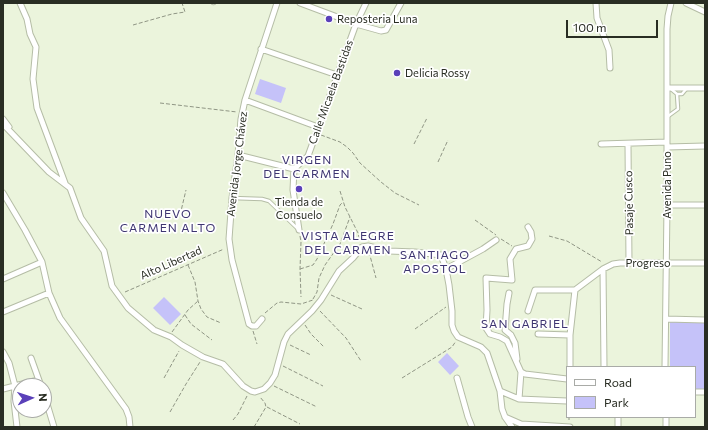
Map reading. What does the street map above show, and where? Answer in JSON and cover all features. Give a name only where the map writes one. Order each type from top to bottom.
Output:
[{"type":"street","points":[[20,3],[27,18],[30,34],[36,47],[34,79],[37,108],[66,184]]},
{"type":"street","name":"Avenida Jorge Chávez","points":[[252,326],[249,324],[232,260],[229,239],[232,198],[242,112],[277,3]]},
{"type":"street","points":[[300,3],[356,24],[381,31],[386,30],[401,3]]},
{"type":"street","name":"Calle Micaela Bastidas","points":[[294,170],[308,156],[356,24],[366,3]]},
{"type":"street","points":[[597,3],[597,18],[608,50],[610,68]]},
{"type":"street","name":"Avenida Puno","points":[[665,366],[668,88],[667,29],[671,3]]},
{"type":"street","points":[[686,3],[705,12]]},
{"type":"street","points":[[261,49],[337,75]]},
{"type":"street","points":[[668,88],[705,88]]},
{"type":"street","points":[[245,100],[318,127]]},
{"type":"street","points":[[3,119],[9,127],[8,130]]},
{"type":"street","points":[[3,124],[49,172],[70,188],[81,218],[104,251],[112,286],[128,308],[154,330],[171,337],[203,357],[223,364],[244,386],[256,392],[264,389],[275,375],[284,342],[288,334],[296,325],[303,321],[322,300],[325,292],[339,271],[354,258],[362,247],[368,246],[389,251],[439,255],[442,257],[446,269],[451,303],[452,325],[454,331],[458,337],[481,348],[486,354],[500,391],[502,409],[505,417],[512,427]]},
{"type":"street","points":[[601,144],[667,144],[705,146]]},
{"type":"street","name":"Pasaje Cusco","points":[[628,144],[629,263]]},
{"type":"street","points":[[238,155],[294,170],[293,190],[299,230]]},
{"type":"street","points":[[3,193],[42,262],[49,293],[60,318],[126,409],[130,427]]},
{"type":"street","points":[[667,206],[705,206]]},
{"type":"street","points":[[519,399],[521,372],[507,341],[488,333],[486,326],[486,278],[512,280],[510,259],[516,249],[528,246],[532,239],[531,232],[528,227]]},
{"type":"street","points":[[446,269],[483,249],[496,240]]},
{"type":"street","points":[[3,279],[42,262]]},
{"type":"street","name":"Progreso","points":[[575,290],[608,266],[620,263],[705,263]]},
{"type":"street","points":[[603,270],[604,366]]},
{"type":"street","points":[[528,311],[535,290],[575,290],[570,335],[570,366]]},
{"type":"street","points":[[3,312],[49,293]]},
{"type":"street","points":[[509,293],[504,327],[505,330],[511,335],[515,343],[518,366]]},
{"type":"street","points":[[252,326],[256,326],[262,319]]},
{"type":"street","points":[[666,319],[705,320]]},
{"type":"street","points":[[538,334],[570,335]]},
{"type":"street","points":[[3,352],[9,363],[14,378]]},
{"type":"street","points":[[31,358],[37,378]]},
{"type":"street","points":[[521,372],[525,374],[566,379]]},
{"type":"street","points":[[458,378],[472,427]]},
{"type":"street","points":[[500,391],[519,399],[566,402]]},
{"type":"street","points":[[505,417],[520,424],[570,427]]},
{"type":"lane","points":[[668,88],[677,94],[682,94],[687,88]]},
{"type":"lane","points":[[667,117],[678,109],[677,94]]},
{"type":"lane","points":[[232,198],[262,199],[269,201],[299,230]]},
{"type":"path","points":[[133,25],[172,14],[185,12],[182,3]]},
{"type":"path","points":[[160,103],[242,112]]},
{"type":"path","points":[[414,144],[427,118]]},
{"type":"path","points":[[316,134],[340,142],[353,153],[360,163],[381,182],[395,193],[419,205]]},
{"type":"path","points":[[438,162],[448,140]]},
{"type":"path","points":[[154,218],[181,211],[186,190]]},
{"type":"path","points":[[340,191],[343,202],[358,233],[362,247]]},
{"type":"path","points":[[300,270],[313,265],[317,259],[340,205],[343,202]]},
{"type":"path","points":[[312,301],[317,292],[325,265],[340,244],[350,217]]},
{"type":"path","points":[[299,230],[301,242],[301,297]]},
{"type":"path","points":[[550,236],[576,245],[608,266]]},
{"type":"path","name":"Alto Libertad","points":[[118,295],[230,246]]},
{"type":"path","points":[[368,246],[369,256],[376,278]]},
{"type":"path","points":[[188,265],[195,282],[198,301],[201,308],[207,317],[221,323]]},
{"type":"path","points":[[325,292],[362,309]]},
{"type":"path","points":[[262,319],[266,311],[277,303],[282,302],[301,304],[312,301],[316,298]]},
{"type":"path","points":[[171,337],[176,325],[188,310],[198,301]]},
{"type":"path","points":[[415,329],[451,303]]},
{"type":"path","points":[[316,306],[346,338],[361,361]]},
{"type":"path","points":[[185,315],[191,324],[212,340]]},
{"type":"path","points":[[303,321],[311,334],[324,347]]},
{"type":"path","points":[[252,326],[257,344]]},
{"type":"path","points":[[402,378],[452,347],[458,337]]},
{"type":"path","points":[[284,342],[311,355]]},
{"type":"path","points":[[164,378],[182,345]]},
{"type":"path","points":[[170,412],[203,357]]},
{"type":"path","points":[[278,364],[323,386]]},
{"type":"path","points":[[270,383],[294,397],[317,407]]},
{"type":"path","points":[[256,392],[265,403],[266,407],[300,424]]},
{"type":"path","points":[[233,420],[247,397]]},
{"type":"path","points":[[254,427],[266,407]]},
{"type":"green space","points":[[260,79],[286,88],[281,103],[255,94]]},
{"type":"green space","points":[[164,297],[181,314],[170,325],[153,308]]},
{"type":"green space","points":[[670,322],[705,322],[705,389],[696,389],[696,366],[670,366]]},
{"type":"green space","points":[[447,353],[459,366],[450,375],[438,362]]},
{"type":"place","name":"Reposteria Luna","points":[[329,19]]},
{"type":"place","name":"Delicia Rossy","points":[[397,73]]},
{"type":"place","name":"Tienda de Consuelo","points":[[299,189]]},
{"type":"district","name":"VIRGEN DEL CARMEN","points":[[307,167]]},
{"type":"district","name":"NUEVO CARMEN ALTO","points":[[168,221]]},
{"type":"district","name":"VISTA ALEGRE DEL CARMEN","points":[[348,243]]},
{"type":"district","name":"SANTIAGO APOSTOL","points":[[435,262]]},
{"type":"district","name":"SAN GABRIEL","points":[[525,324]]}]
